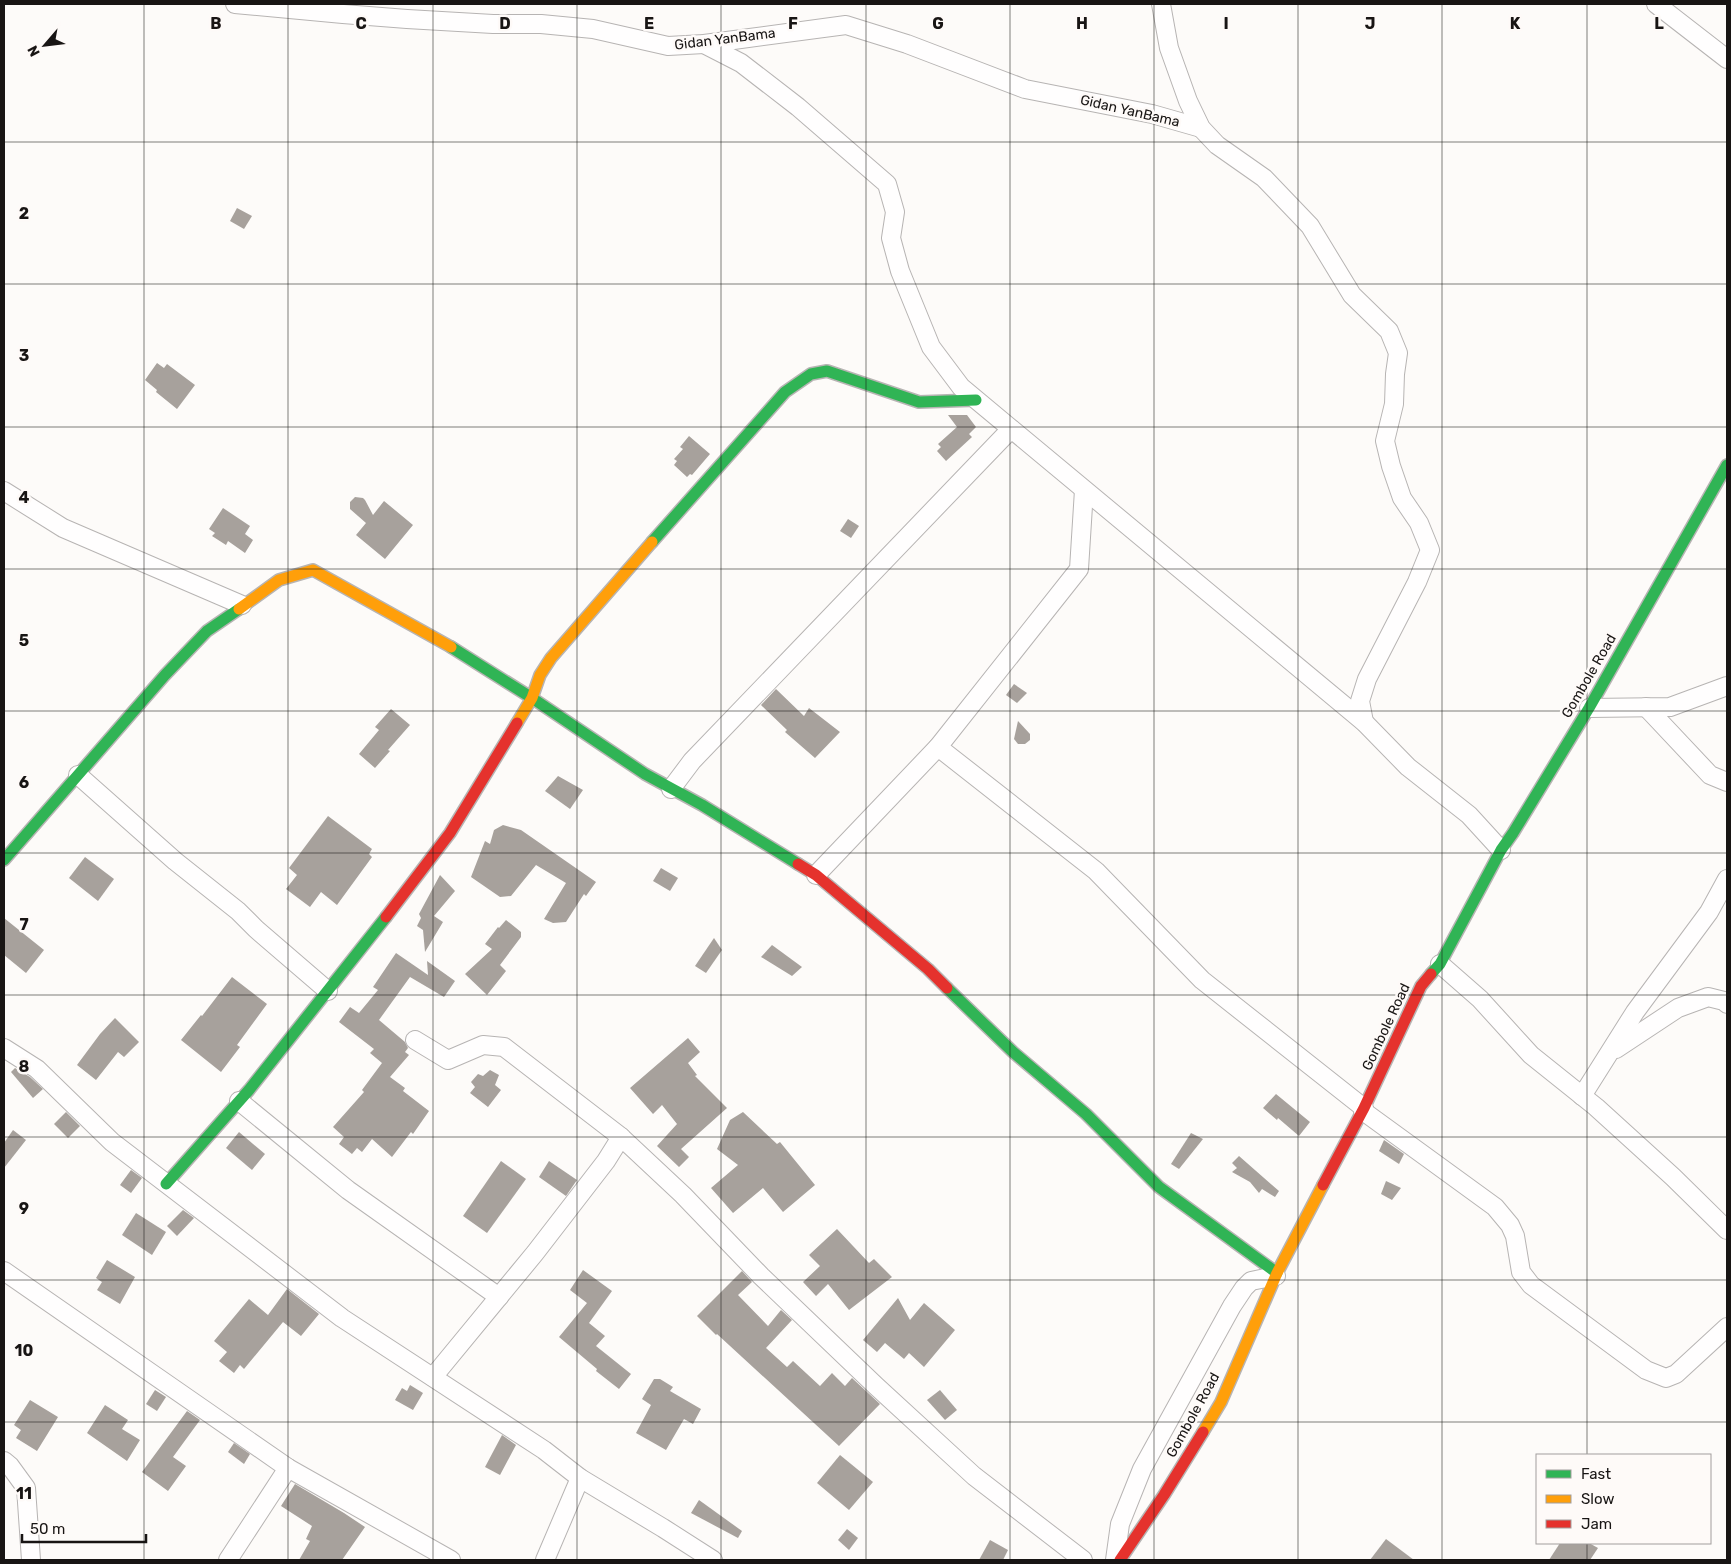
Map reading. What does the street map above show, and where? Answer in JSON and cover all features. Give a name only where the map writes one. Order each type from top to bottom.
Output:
[{"type":"street","name":"Gidan YanBama","points":[[235,4],[407,19],[493,24],[541,24],[593,29],[668,46],[704,44],[846,24],[907,44],[1025,89],[1152,114],[1201,128]]},
{"type":"street","points":[[407,19],[418,4]]},
{"type":"street","points":[[1160,4],[1169,48],[1188,100],[1201,128],[1217,145],[1264,178],[1310,226],[1352,295],[1389,330],[1398,353],[1394,404],[1386,441],[1391,466],[1402,498],[1419,523],[1430,550],[1417,582],[1367,680],[1360,701],[1364,722]]},
{"type":"street","points":[[1656,4],[1727,59]]},
{"type":"street","points":[[704,44],[741,63],[798,106],[887,184],[895,212],[891,238],[900,272],[931,347],[961,387],[1364,722],[1408,767],[1469,815],[1501,850]]},
{"type":"street","points":[[166,1184],[239,1101],[328,991],[450,833],[532,698],[540,675],[552,658],[785,392],[811,374],[827,371],[919,402],[976,400]]},
{"type":"street","points":[[671,789],[692,761],[1012,429]]},
{"type":"street","name":"Gombole Road","points":[[1120,1560],[1164,1495],[1221,1402],[1277,1274],[1364,1109],[1421,986],[1440,964],[1501,850],[1589,708],[1727,465]]},
{"type":"street","points":[[816,876],[938,747],[1079,570],[1084,490]]},
{"type":"street","points":[[4,491],[63,528],[242,605]]},
{"type":"street","points":[[4,860],[165,675],[207,632],[279,580],[314,570],[434,636],[532,698],[645,774],[702,805],[816,876],[928,969],[1013,1052],[1086,1114],[1159,1187],[1277,1274]]},
{"type":"street","points":[[1589,708],[1670,707],[1727,686]]},
{"type":"street","points":[[1646,707],[1710,775],[1727,782]]},
{"type":"street","points":[[938,747],[1096,871],[1202,980],[1364,1109],[1495,1206],[1510,1224],[1515,1236],[1521,1272],[1531,1285],[1646,1370],[1666,1378],[1676,1374],[1727,1327]]},
{"type":"street","points":[[78,775],[175,861],[238,911],[328,991]]},
{"type":"street","points":[[1582,1096],[1635,1012],[1709,912],[1727,879]]},
{"type":"street","points":[[1440,964],[1480,999],[1531,1055],[1582,1096],[1673,1177],[1727,1230]]},
{"type":"street","points":[[1610,1052],[1678,1008],[1708,997],[1724,1001],[1727,1004]]},
{"type":"street","points":[[415,1040],[448,1060],[483,1045],[504,1046],[621,1137],[683,1194],[760,1276],[960,1463],[1083,1560]]},
{"type":"street","points":[[4,1048],[37,1069],[112,1142],[342,1318],[544,1450],[580,1478],[713,1560]]},
{"type":"street","points":[[239,1101],[348,1190],[499,1297]]},
{"type":"street","points":[[433,1377],[499,1297],[600,1168],[621,1137]]},
{"type":"street","points":[[4,1271],[288,1468],[451,1560]]},
{"type":"street","points":[[1115,1560],[1120,1524],[1142,1469],[1197,1368],[1244,1288],[1251,1280],[1277,1274]]},
{"type":"street","points":[[4,1460],[26,1488],[30,1560]]},
{"type":"street","points":[[228,1560],[288,1468]]},
{"type":"street","points":[[545,1560],[580,1478]]},
{"type":"building","points":[[237,208],[252,216],[244,229],[230,221]]},
{"type":"building","points":[[157,363],[164,368],[167,364],[195,385],[177,409],[156,392],[157,390],[145,380]]},
{"type":"building","points":[[948,415],[967,415],[976,427],[969,434],[972,437],[946,461],[937,451],[941,447],[938,444],[957,427]]},
{"type":"building","points":[[689,436],[710,454],[692,475],[690,474],[687,477],[674,465],[677,461],[674,459],[683,449],[680,447]]},
{"type":"building","points":[[355,497],[365,500],[373,515],[384,501],[413,525],[385,559],[356,535],[366,523],[350,509],[350,502]]},
{"type":"building","points":[[223,508],[250,526],[245,534],[253,540],[245,553],[228,541],[226,545],[212,536],[215,533],[209,529]]},
{"type":"building","points":[[848,519],[859,526],[851,538],[840,531]]},
{"type":"building","points":[[1014,684],[1027,693],[1017,703],[1006,695]]},
{"type":"building","points":[[776,689],[804,716],[809,708],[840,732],[815,758],[785,732],[787,730],[761,705]]},
{"type":"building","points":[[391,709],[410,725],[375,768],[359,754],[379,730],[375,727]]},
{"type":"building","points":[[1018,721],[1030,734],[1030,740],[1025,744],[1018,744],[1014,739]]},
{"type":"building","points":[[558,776],[583,790],[570,809],[545,791]]},
{"type":"building","points":[[328,816],[372,849],[369,854],[372,857],[337,905],[321,892],[310,907],[286,889],[297,875],[289,868]]},
{"type":"building","points":[[503,825],[521,830],[596,882],[586,896],[584,894],[566,922],[553,923],[544,919],[566,883],[536,865],[511,896],[500,897],[471,877],[485,841],[490,844],[494,830]]},
{"type":"building","points":[[85,857],[114,879],[98,901],[69,878]]},
{"type":"building","points":[[661,868],[678,878],[670,891],[653,881]]},
{"type":"building","points":[[440,875],[455,891],[434,916],[443,922],[425,952],[423,930],[417,926],[421,918],[419,914]]},
{"type":"building","points":[[4,918],[44,950],[26,973],[4,955]]},
{"type":"building","points":[[506,920],[521,932],[521,937],[500,965],[506,971],[487,995],[465,974],[492,949],[485,944]]},
{"type":"building","points":[[714,938],[722,950],[706,973],[695,966]]},
{"type":"building","points":[[772,945],[802,967],[792,976],[761,957]]},
{"type":"building","points":[[396,953],[428,975],[427,961],[455,981],[444,997],[410,977],[379,1020],[405,1042],[408,1048],[405,1052],[409,1055],[390,1077],[405,1088],[403,1091],[429,1111],[413,1134],[411,1132],[392,1157],[372,1139],[362,1152],[357,1148],[352,1154],[339,1144],[344,1137],[333,1127],[364,1092],[362,1090],[382,1063],[370,1053],[374,1049],[339,1022],[350,1007],[359,1013],[378,990],[373,987]]},
{"type":"building","points":[[232,977],[267,1004],[237,1045],[240,1047],[221,1072],[181,1040]]},
{"type":"building","points":[[115,1018],[139,1042],[124,1057],[118,1052],[96,1080],[77,1065],[100,1034]]},
{"type":"building","points":[[688,1038],[700,1052],[688,1063],[697,1075],[695,1076],[727,1108],[681,1149],[689,1157],[679,1167],[657,1146],[677,1124],[662,1105],[653,1114],[630,1088]]},
{"type":"building","points":[[15,1068],[30,1077],[43,1089],[33,1098],[11,1072]]},
{"type":"building","points":[[490,1070],[499,1075],[495,1085],[501,1090],[488,1107],[470,1093],[475,1087],[471,1082],[478,1074],[483,1076]]},
{"type":"building","points":[[1276,1094],[1310,1122],[1299,1136],[1263,1108]]},
{"type":"building","points":[[66,1112],[80,1126],[68,1138],[54,1124]]},
{"type":"building","points":[[743,1112],[777,1144],[780,1142],[815,1185],[783,1212],[763,1188],[733,1213],[711,1188],[738,1165],[717,1149],[730,1120]]},
{"type":"building","points":[[13,1130],[26,1140],[4,1168],[4,1143]]},
{"type":"building","points":[[239,1132],[265,1154],[252,1170],[226,1148]]},
{"type":"building","points":[[1191,1133],[1203,1139],[1179,1169],[1171,1164]]},
{"type":"building","points":[[1384,1140],[1404,1154],[1399,1164],[1379,1151]]},
{"type":"building","points":[[1239,1156],[1279,1191],[1275,1197],[1262,1189],[1259,1193],[1250,1182],[1232,1172],[1237,1168],[1232,1163]]},
{"type":"building","points":[[501,1161],[526,1179],[487,1233],[463,1216]]},
{"type":"building","points":[[549,1161],[577,1180],[566,1196],[539,1177]]},
{"type":"building","points":[[131,1170],[142,1178],[131,1193],[120,1185]]},
{"type":"building","points":[[1386,1181],[1401,1188],[1392,1200],[1381,1194]]},
{"type":"building","points":[[183,1210],[194,1218],[177,1236],[167,1226]]},
{"type":"building","points":[[136,1213],[166,1232],[152,1255],[122,1235]]},
{"type":"building","points":[[837,1229],[869,1263],[874,1259],[892,1277],[849,1310],[828,1284],[816,1296],[803,1282],[820,1266],[809,1255]]},
{"type":"building","points":[[107,1260],[135,1277],[120,1304],[97,1290],[102,1282],[96,1278]]},
{"type":"building","points":[[583,1270],[612,1291],[589,1323],[605,1336],[596,1346],[631,1374],[619,1389],[559,1337],[587,1303],[570,1290]]},
{"type":"building","points":[[742,1271],[752,1282],[738,1295],[768,1326],[781,1310],[792,1320],[766,1348],[787,1367],[793,1361],[820,1386],[832,1373],[845,1386],[852,1378],[880,1404],[839,1446],[697,1316]]},
{"type":"building","points":[[287,1289],[319,1314],[301,1336],[283,1322],[244,1369],[240,1365],[234,1373],[219,1361],[227,1352],[214,1341],[249,1299],[268,1315]]},
{"type":"building","points":[[898,1298],[910,1320],[924,1303],[955,1330],[924,1367],[909,1353],[904,1359],[885,1343],[877,1352],[863,1340]]},
{"type":"building","points":[[654,1379],[660,1379],[673,1387],[670,1391],[701,1409],[693,1424],[684,1419],[666,1450],[636,1433],[651,1405],[642,1399]]},
{"type":"building","points":[[410,1385],[423,1393],[413,1410],[395,1400],[402,1388],[407,1391]]},
{"type":"building","points":[[155,1390],[166,1397],[157,1411],[146,1404]]},
{"type":"building","points":[[940,1390],[957,1410],[945,1420],[927,1400]]},
{"type":"building","points":[[30,1400],[58,1417],[37,1451],[16,1438],[21,1430],[14,1425]]},
{"type":"building","points":[[105,1405],[128,1420],[122,1429],[140,1440],[127,1461],[87,1433]]},
{"type":"building","points":[[187,1411],[200,1420],[173,1457],[186,1466],[168,1491],[142,1472]]},
{"type":"building","points":[[502,1435],[516,1445],[500,1475],[485,1467]]},
{"type":"building","points":[[234,1443],[250,1454],[244,1464],[228,1452]]},
{"type":"building","points":[[840,1455],[873,1482],[849,1510],[817,1483]]},
{"type":"building","points":[[295,1484],[365,1527],[342,1560],[299,1560],[310,1541],[306,1539],[312,1526],[281,1506]]},
{"type":"building","points":[[699,1500],[742,1531],[738,1538],[691,1513]]},
{"type":"building","points":[[847,1529],[858,1538],[849,1550],[838,1540]]},
{"type":"building","points":[[1386,1539],[1414,1560],[1370,1560]]},
{"type":"building","points":[[990,1540],[1008,1550],[1003,1560],[979,1560]]},
{"type":"building","points":[[1559,1544],[1591,1544],[1598,1548],[1590,1560],[1549,1560]]},
{"type":"traffic: fast","points":[[652,542],[785,392],[811,374],[827,371],[919,402],[976,400]]},
{"type":"traffic: fast","points":[[1431,974],[1440,964],[1501,850],[1589,708],[1727,465]]},
{"type":"traffic: fast","points":[[4,860],[165,675],[207,631],[239,609]]},
{"type":"traffic: fast","points":[[451,647],[532,698],[645,774],[702,805],[798,864]]},
{"type":"traffic: fast","points":[[166,1184],[249,1090],[386,917]]},
{"type":"traffic: fast","points":[[947,988],[1013,1052],[1086,1114],[1159,1187],[1277,1273]]},
{"type":"traffic: slow","points":[[517,723],[532,698],[540,675],[551,658],[652,542]]},
{"type":"traffic: slow","points":[[239,609],[279,580],[313,570],[451,647]]},
{"type":"traffic: slow","points":[[1203,1432],[1221,1402],[1277,1273],[1323,1185]]},
{"type":"traffic: jam","points":[[386,917],[450,833],[517,723]]},
{"type":"traffic: jam","points":[[798,864],[816,875],[928,969],[947,988]]},
{"type":"traffic: jam","points":[[1323,1185],[1364,1108],[1421,986],[1431,974]]},
{"type":"traffic: jam","points":[[1120,1560],[1164,1495],[1203,1432]]}]
